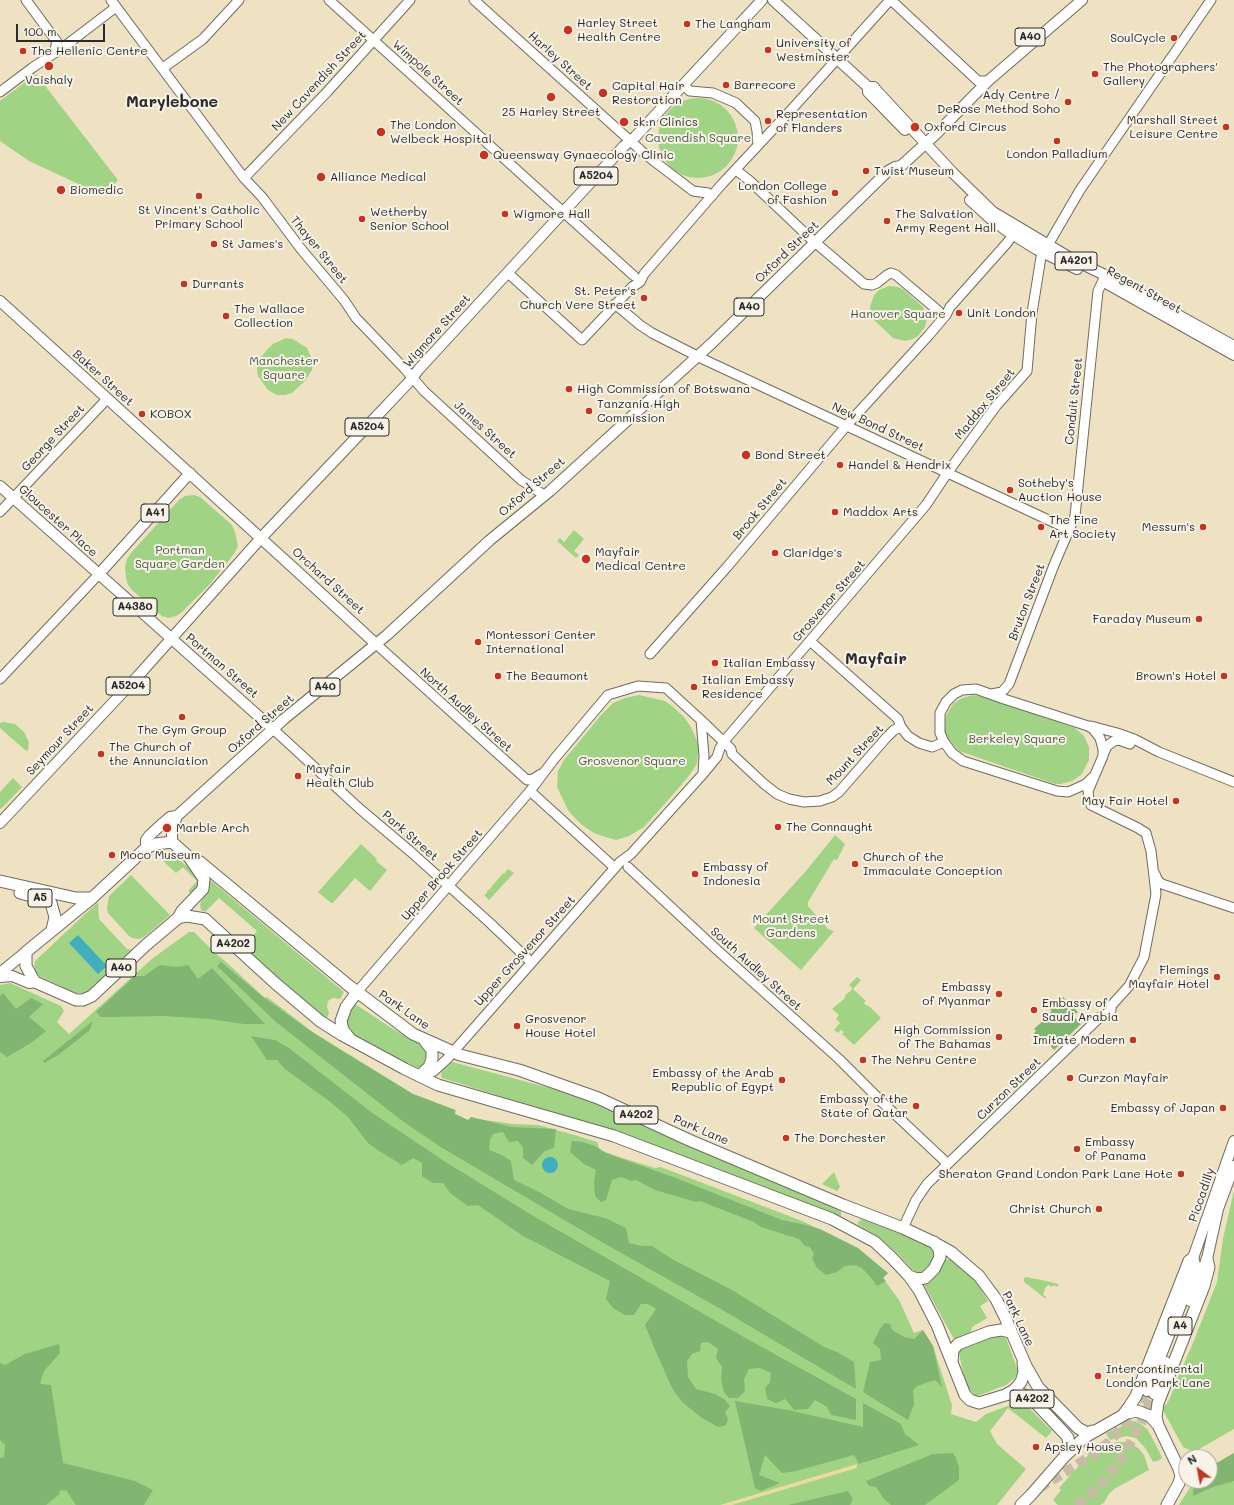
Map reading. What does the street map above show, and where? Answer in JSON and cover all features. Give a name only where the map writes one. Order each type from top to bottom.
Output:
[{"type":"highway","name":"A40","points":[[26,952],[92,898],[146,848],[156,844],[172,842]]},
{"type":"highway","name":"Park Lane","points":[[172,842],[189,857],[200,862],[357,992],[401,1026],[426,1041],[452,1052],[519,1070],[583,1092],[839,1204],[903,1228],[951,1252],[979,1276],[996,1299],[1022,1358],[1038,1387],[1067,1418],[1081,1430],[1087,1433],[1093,1431]]},
{"type":"highway","name":"A40","points":[[35,982],[72,999],[88,999],[146,945],[178,918],[182,911],[203,889],[204,879],[189,857]]},
{"type":"highway","name":"A5","points":[[0,881],[76,898],[92,898]]},
{"type":"highway","name":"A5","points":[[0,888],[49,901],[53,906],[55,917],[52,930]]},
{"type":"highway","name":"A4202","points":[[178,918],[184,916],[203,918],[275,983],[320,1021],[335,1031],[438,1085],[614,1136],[832,1219],[875,1242],[909,1276],[919,1290],[935,1320],[963,1391],[970,1400],[975,1403],[984,1403],[1005,1395],[1019,1393],[1031,1398],[1066,1435],[1069,1446],[1065,1456]]},
{"type":"highway","points":[[26,952],[28,970],[35,982]]},
{"type":"highway","points":[[352,1040],[345,1033],[341,1021],[346,1007],[357,992]]},
{"type":"highway","points":[[419,1076],[429,1067],[432,1059],[432,1050],[426,1041]]},
{"type":"highway","points":[[909,1276],[925,1278],[934,1269],[940,1257],[939,1249],[933,1242]]},
{"type":"highway","name":"A4","points":[[1122,1415],[1136,1396],[1189,1261],[1193,1258]]},
{"type":"highway","name":"A4","points":[[1167,1505],[1179,1483],[1181,1476],[1158,1425],[1156,1407],[1204,1286],[1209,1267],[1207,1259]]},
{"type":"highway","points":[[952,1362],[953,1350],[958,1344],[989,1332],[1001,1330],[1011,1332]]},
{"type":"highway","name":"A4202","points":[[1005,1395],[1017,1386],[1023,1377],[1024,1368],[1022,1358]]},
{"type":"highway","name":"A4","points":[[1021,1505],[1032,1500],[1065,1456],[1093,1431],[1132,1411],[1141,1412],[1150,1416],[1158,1425]]},
{"type":"main road","name":"A5204","points":[[630,141],[762,0]]},
{"type":"main road","name":"Regent Street","points":[[772,0],[868,87],[874,87],[921,143],[1015,231],[1046,249],[1234,346]]},
{"type":"main road","name":"Oxford Street","points":[[146,848],[146,840],[149,836],[170,817],[176,816],[273,729],[376,644],[490,540],[544,495],[710,344],[816,243],[859,199],[895,167],[896,162],[921,143],[983,81],[1074,0]]},
{"type":"main road","name":"Oxford Street","points":[[983,81],[1082,0]]},
{"type":"main road","name":"Wigmore Street","points":[[261,538],[412,378],[630,141]]},
{"type":"main road","name":"Regent Street","points":[[1103,278],[1234,355]]},
{"type":"main road","name":"Baker Street","points":[[0,301],[261,538]]},
{"type":"main road","name":"A41","points":[[99,574],[190,473]]},
{"type":"main road","name":"Gloucester Place","points":[[0,486],[99,574]]},
{"type":"main road","name":"A5204","points":[[172,639],[261,538]]},
{"type":"main road","name":"Orchard Street","points":[[261,538],[376,644]]},
{"type":"main road","name":"A4380","points":[[99,574],[172,639]]},
{"type":"main road","name":"Portman Street","points":[[172,639],[273,729]]},
{"type":"main road","name":"Seymour Street","points":[[0,823],[172,639]]},
{"type":"main road","points":[[172,842],[172,831],[176,816]]},
{"type":"main road","points":[[0,973],[26,952]]},
{"type":"main road","points":[[0,977],[12,976],[29,983],[35,982]]},
{"type":"main road","name":"Piccadilly","points":[[1193,1258],[1234,1141]]},
{"type":"main road","name":"Piccadilly","points":[[1207,1259],[1218,1209],[1234,1166]]},
{"type":"main road","name":"A4","points":[[1193,1258],[1195,1264],[1191,1279],[1150,1392],[1207,1259]]},
{"type":"street","points":[[26,0],[57,42],[68,43]]},
{"type":"street","points":[[163,68],[203,39],[239,0]]},
{"type":"street","name":"Wimpole Street","points":[[329,0],[634,276]]},
{"type":"street","name":"New Cavendish Street","points":[[244,178],[324,96],[410,0]]},
{"type":"street","name":"Harley Street","points":[[474,0],[630,141]]},
{"type":"street","points":[[508,273],[582,340],[632,287],[640,282],[644,274],[712,196],[890,0],[983,81]]},
{"type":"street","name":"Maddox Street","points":[[948,472],[999,402],[1027,371],[1033,306],[1040,261],[1046,249],[1084,184],[1211,0]]},
{"type":"street","points":[[0,92],[68,43],[113,3]]},
{"type":"street","name":"Thayer Street","points":[[113,3],[244,178],[258,195],[262,197],[284,228],[344,300],[356,318],[412,378]]},
{"type":"street","points":[[54,53],[57,42]]},
{"type":"street","points":[[683,85],[690,91],[706,92],[721,96],[742,108],[755,121],[758,131],[758,145]]},
{"type":"street","points":[[630,141],[652,160],[693,191],[708,193],[712,196]]},
{"type":"street","points":[[736,170],[750,181],[816,243],[864,284],[872,285],[877,283],[890,273],[896,275],[935,308],[941,314],[942,318],[1015,231]]},
{"type":"street","points":[[632,287],[634,276],[644,274]]},
{"type":"street","name":"Conduit Street","points":[[1070,530],[1075,516],[1077,502],[1079,469],[1098,291],[1103,278]]},
{"type":"street","name":"New Bond Street","points":[[615,304],[652,333],[696,356],[1070,530]]},
{"type":"street","name":"Brook Street","points":[[650,654],[727,567],[847,425],[905,362],[942,318]]},
{"type":"street","name":"James Street","points":[[412,378],[424,391],[522,480],[544,495]]},
{"type":"street","name":"George Street","points":[[0,512],[107,398]]},
{"type":"street","name":"Grosvenor Street","points":[[724,742],[926,505],[948,472]]},
{"type":"street","name":"Bruton Street","points":[[1009,684],[1054,565],[1070,530]]},
{"type":"street","points":[[0,679],[99,574]]},
{"type":"street","points":[[810,641],[898,719],[901,727],[908,736],[934,747],[944,742]]},
{"type":"street","name":"North Audley Street","points":[[376,644],[527,780],[533,779],[544,773]]},
{"type":"street","points":[[992,694],[1002,692],[1009,684]]},
{"type":"street","points":[[1009,684],[1010,695],[1013,702]]},
{"type":"street","points":[[544,773],[608,695],[638,686],[666,688],[731,749],[732,754]]},
{"type":"street","points":[[1143,744],[1135,745],[1118,740],[1114,741],[1107,746],[1094,776],[1086,784],[1068,792],[1057,791],[963,761],[952,753],[944,742],[940,733],[939,716],[950,697],[962,690],[976,688],[1013,702],[1134,739],[1234,782]]},
{"type":"street","points":[[701,720],[704,756],[703,774]]},
{"type":"street","points":[[1088,726],[1093,729],[1100,738],[1103,756]]},
{"type":"street","name":"Mount Street","points":[[732,754],[777,794],[804,802],[816,802],[828,799],[843,789],[886,738],[894,730],[901,727]]},
{"type":"street","name":"Park Street","points":[[273,729],[360,809],[409,850],[531,962]]},
{"type":"street","points":[[530,791],[620,866],[703,774],[717,757],[724,742]]},
{"type":"street","points":[[717,757],[726,752],[732,754]]},
{"type":"street","name":"Upper Brook Street","points":[[357,992],[544,773]]},
{"type":"street","name":"Curzon Street","points":[[903,1228],[921,1191],[1099,1018],[1111,1010],[1111,1006],[1129,986],[1144,957],[1156,900],[1154,873],[1148,839],[1146,833],[1138,828],[1091,805],[1088,796],[1094,776]]},
{"type":"street","name":"Upper Grosvenor Street","points":[[419,1076],[426,1075],[434,1070],[452,1052],[531,962],[620,866]]},
{"type":"street","name":"South Audley Street","points":[[620,866],[716,949],[839,1059],[885,1105],[948,1164]]},
{"type":"street","points":[[1154,873],[1158,881],[1162,884],[1234,908]]},
{"type":"green space","points":[[36,74],[118,180],[106,195],[87,188],[29,161],[0,141],[0,101]]},
{"type":"green space","name":"Cavendish Square","points":[[698,98],[713,101],[726,110],[735,123],[738,138],[735,153],[726,166],[713,175],[698,178],[683,175],[670,166],[661,153],[658,138],[661,123],[670,110],[683,101]]},
{"type":"green space","name":"Hanover Square","points":[[889,286],[898,287],[904,290],[923,307],[927,318],[925,327],[918,336],[913,339],[905,341],[893,338],[874,320],[871,314],[870,307],[874,295],[879,290]]},
{"type":"green space","name":"Manchester Square","points":[[286,338],[293,339],[307,348],[313,362],[312,370],[304,382],[292,393],[277,395],[268,390],[258,376],[257,369],[259,360],[266,351],[273,344]]},
{"type":"green space","name":"Portman Square Garden","points":[[194,495],[200,497],[232,525],[238,546],[234,554],[210,584],[182,612],[176,616],[168,618],[162,616],[133,591],[128,585],[125,567],[127,559],[131,553],[179,500],[185,496]]},
{"type":"green space","points":[[574,530],[584,539],[574,551],[579,555],[576,558],[557,541],[560,538],[564,542]]},
{"type":"green space","name":"Grosvenor Square","points":[[639,695],[665,701],[684,717],[692,729],[699,746],[697,764],[688,777],[644,827],[629,836],[616,840],[594,833],[582,825],[573,816],[568,810],[557,787],[558,771],[564,760],[613,703],[625,698]]},
{"type":"green space","name":"Berkeley Square","points":[[973,695],[984,697],[1075,728],[1084,736],[1089,747],[1089,760],[1081,775],[1072,781],[1055,784],[959,751],[947,737],[945,732],[945,720],[953,704],[962,698]]},
{"type":"green space","points":[[0,723],[15,724],[24,732],[29,742],[28,751],[0,728]]},
{"type":"green space","points":[[13,778],[22,787],[1,809],[0,792]]},
{"type":"green space","name":"Mount Street Gardens","points":[[835,835],[845,844],[837,860],[834,859],[808,902],[808,906],[828,929],[834,931],[801,970],[754,928],[806,871]]},
{"type":"green space","points":[[361,844],[377,859],[376,861],[387,870],[370,891],[355,878],[333,903],[331,903],[318,892]]},
{"type":"green space","points":[[166,852],[174,856],[193,871],[198,877],[199,885],[192,894],[188,891],[197,881],[183,867],[176,873],[157,855]]},
{"type":"green space","points":[[508,869],[514,873],[489,900],[484,895]]},
{"type":"green space","points":[[203,874],[344,992],[340,999],[333,998],[328,1001],[327,1007],[329,1013],[326,1020],[322,1015],[284,986],[242,948],[257,931],[219,898],[205,912],[201,910],[200,904],[207,891]]},
{"type":"green space","points":[[131,875],[170,915],[144,937],[139,939],[129,936],[108,913],[107,908],[109,896]]},
{"type":"green space","points":[[98,902],[99,919],[127,949],[133,950],[93,989],[85,993],[76,993],[37,975],[34,971],[35,961]]},
{"type":"green space","points":[[189,932],[194,932],[265,998],[267,997],[313,1032],[413,1094],[456,1110],[455,1114],[468,1120],[471,1118],[513,1124],[538,1125],[597,1142],[600,1150],[655,1168],[661,1167],[802,1221],[825,1232],[888,1273],[883,1278],[899,1300],[914,1333],[923,1330],[933,1346],[952,1405],[951,1414],[976,1422],[986,1414],[1013,1404],[1022,1404],[1028,1407],[1052,1431],[1046,1438],[1008,1408],[990,1431],[997,1444],[1026,1469],[997,1505],[0,1505],[0,985],[10,983],[61,1006],[64,1011],[57,1022],[69,1034],[153,958]]},
{"type":"green space","points":[[221,962],[262,996],[309,1030],[413,1094],[455,1110],[455,1114],[468,1120],[471,1117],[512,1127],[556,1129],[554,1148],[545,1151],[532,1165],[523,1158],[523,1148],[518,1141],[509,1142],[503,1132],[493,1134],[490,1140],[489,1150],[502,1155],[511,1161],[514,1180],[543,1194],[568,1209],[605,1218],[626,1228],[629,1243],[642,1246],[652,1246],[672,1259],[732,1290],[824,1347],[837,1352],[854,1362],[856,1389],[439,1146],[401,1120],[276,1022],[217,966]]},
{"type":"green space","points":[[160,965],[178,967],[188,965],[198,979],[212,968],[265,1024],[244,1024],[209,1019],[164,1016],[101,1017],[96,1012],[135,976],[144,976]]},
{"type":"green space","points":[[857,977],[861,980],[853,989],[866,1001],[864,1003],[881,1018],[854,1045],[842,1034],[844,1032],[841,1030],[838,1033],[834,1030],[840,1023],[836,1019],[839,1015],[832,1009],[844,999],[846,994],[851,991],[852,988],[849,985]]},
{"type":"green space","points":[[3,993],[16,1009],[31,998],[43,1004],[29,1017],[46,1031],[31,1043],[7,1057],[0,1052],[0,996]]},
{"type":"green space","points":[[1063,997],[1078,1012],[1073,1016],[1081,1024],[1054,1050],[1046,1041],[1043,1044],[1034,1033],[1036,1031],[1034,1029],[1045,1019],[1048,1022],[1053,1019],[1049,1014],[1052,1011],[1050,1010]]},
{"type":"green space","points":[[355,1004],[393,1029],[423,1046],[430,1056],[422,1068],[416,1067],[355,1038],[346,1028],[347,1015]]},
{"type":"green space","points":[[93,1021],[89,1031],[58,1055],[44,1063],[43,1061]]},
{"type":"green space","points":[[251,1036],[275,1040],[289,1048],[371,1112],[444,1161],[530,1214],[742,1336],[856,1399],[856,1420],[831,1415],[827,1407],[815,1400],[808,1409],[794,1410],[785,1399],[776,1403],[767,1399],[765,1388],[770,1382],[771,1373],[760,1368],[749,1369],[744,1379],[745,1391],[738,1398],[729,1398],[724,1392],[721,1379],[722,1367],[716,1358],[718,1349],[708,1342],[701,1343],[700,1351],[692,1354],[687,1361],[688,1377],[696,1389],[715,1394],[724,1399],[730,1406],[725,1412],[728,1419],[726,1425],[718,1427],[702,1418],[682,1402],[672,1388],[656,1352],[645,1325],[656,1309],[648,1304],[641,1304],[634,1315],[625,1315],[613,1308],[606,1299],[610,1281],[523,1236],[478,1205],[468,1206],[450,1193],[443,1183],[433,1183],[422,1176],[422,1163],[413,1158],[402,1165],[376,1149],[368,1143],[348,1117],[329,1101],[285,1069],[277,1060],[267,1060]]},
{"type":"green space","points":[[452,1062],[580,1096],[838,1209],[841,1212],[841,1216],[839,1218],[611,1131],[442,1078],[442,1071]]},
{"type":"green space","points":[[572,1141],[583,1142],[595,1146],[606,1153],[681,1180],[782,1220],[820,1229],[858,1248],[888,1273],[883,1278],[886,1281],[877,1286],[862,1268],[854,1265],[845,1266],[837,1272],[826,1275],[817,1268],[812,1258],[814,1254],[810,1247],[805,1246],[799,1239],[761,1227],[754,1222],[700,1201],[696,1202],[655,1190],[636,1180],[631,1181],[621,1177],[612,1180],[606,1200],[601,1202],[595,1196],[594,1182],[596,1170],[584,1164],[570,1152]]},
{"type":"green space","points":[[834,1172],[840,1187],[837,1191],[822,1184]]},
{"type":"green space","points":[[1234,1190],[1234,1429],[1199,1449],[1187,1449],[1183,1447],[1162,1407],[1167,1404],[1176,1384],[1217,1282],[1223,1239]]},
{"type":"green space","points":[[862,1219],[933,1245],[935,1251],[932,1264],[918,1275],[878,1236],[858,1225],[858,1222]]},
{"type":"green space","points":[[950,1259],[968,1273],[979,1286],[988,1301],[980,1306],[987,1318],[972,1327],[971,1332],[955,1341],[923,1283],[944,1260]]},
{"type":"green space","points":[[1026,1277],[1059,1284],[1057,1287],[1054,1285],[1052,1287],[1048,1285],[1045,1288],[1043,1295],[1046,1299],[1024,1282],[1024,1278]]},
{"type":"green space","points":[[885,1323],[890,1324],[892,1330],[904,1337],[914,1339],[923,1330],[933,1346],[942,1387],[935,1380],[917,1386],[913,1390],[914,1404],[908,1420],[863,1392],[870,1362],[881,1360],[880,1349],[873,1343],[880,1329]]},
{"type":"green space","points":[[1000,1334],[1006,1338],[1018,1371],[1015,1378],[1006,1385],[980,1395],[975,1395],[966,1386],[959,1353],[962,1347],[990,1336]]},
{"type":"green space","points":[[59,1344],[60,1353],[44,1371],[40,1384],[51,1385],[63,1463],[135,1481],[153,1490],[144,1505],[76,1505],[66,1490],[62,1490],[59,1492],[60,1494],[46,1505],[0,1505],[0,1458],[4,1457],[5,1445],[0,1440],[0,1363],[5,1365],[25,1354]]},
{"type":"green space","points":[[735,1401],[788,1410],[863,1427],[863,1403],[901,1424],[905,1434],[919,1445],[859,1464],[854,1455],[796,1471],[782,1473],[765,1455],[759,1475],[780,1483],[761,1491],[755,1488]]},
{"type":"green space","points":[[1135,1421],[1148,1430],[1162,1458],[1160,1460],[1153,1462],[1146,1449],[1136,1438],[1127,1436],[1110,1440],[1106,1433]]},
{"type":"green space","points":[[1117,1442],[1128,1442],[1138,1448],[1144,1455],[1149,1470],[1114,1489],[1108,1495],[1104,1503],[1100,1505],[1058,1505],[1053,1500],[1061,1490],[1059,1488],[1093,1450],[1097,1454],[1107,1446]]},
{"type":"green space","points":[[953,1453],[959,1467],[959,1480],[925,1505],[891,1505],[884,1499],[876,1487],[869,1486],[866,1481],[933,1454]]},
{"type":"green space","points":[[1234,1453],[1234,1505],[1179,1505],[1189,1489],[1218,1489],[1218,1462]]},
{"type":"green space","points":[[1234,1453],[1234,1481],[1218,1486],[1218,1462]]},
{"type":"green space","points":[[1193,1489],[1209,1489],[1193,1496]]},
{"type":"green space","points":[[848,1491],[853,1499],[850,1505],[788,1505]]},
{"type":"sand","points":[[857,1464],[857,1468],[732,1505],[720,1505]]},
{"type":"water","points":[[78,935],[107,966],[98,974],[69,943]]},
{"type":"water","points":[[550,1157],[557,1162],[558,1165],[553,1172],[550,1173],[543,1168],[542,1165],[547,1158]]},
{"type":"tunnel","points":[[1039,1488],[1093,1455],[1107,1444],[1134,1414],[1147,1391]]},
{"type":"tunnel","points":[[1077,1505],[1100,1486],[1122,1458],[1142,1421],[1154,1394]]},
{"type":"place","name":"The Langham","points":[[687,24]]},
{"type":"place","name":"Harley Street Health Centre","points":[[568,30]]},
{"type":"place","name":"SoulCycle","points":[[1174,38]]},
{"type":"place","name":"University of Westminster","points":[[768,50]]},
{"type":"place","name":"The Hellenic Centre","points":[[23,51]]},
{"type":"place","name":"Vaishaly","points":[[49,66]]},
{"type":"place","name":"The Photographers' Gallery","points":[[1095,74]]},
{"type":"place","name":"Barrecore","points":[[726,85]]},
{"type":"place","name":"Capital Hair Restoration","points":[[603,93]]},
{"type":"place","name":"25 Harley Street","points":[[551,97]]},
{"type":"place","name":"Ady Centre / DeRose Method Soho","points":[[1068,102]]},
{"type":"place","name":"Representation of Flanders","points":[[768,121]]},
{"type":"place","name":"sk:n Clinics","points":[[624,122]]},
{"type":"place","name":"Oxford Circus","points":[[915,127]]},
{"type":"place","name":"Marshall Street Leisure Centre","points":[[1226,127]]},
{"type":"place","name":"The London Welbeck Hospital","points":[[381,132]]},
{"type":"place","name":"London Palladium","points":[[1057,141]]},
{"type":"place","name":"Queensway Gynaecology Clinic","points":[[484,155]]},
{"type":"place","name":"Twist Museum","points":[[866,171]]},
{"type":"place","name":"Alliance Medical","points":[[321,177]]},
{"type":"place","name":"Biomedic","points":[[61,190]]},
{"type":"place","name":"London College of Fashion","points":[[835,193]]},
{"type":"place","name":"St Vincent's Catholic Primary School","points":[[199,196]]},
{"type":"place","name":"Wigmore Hall","points":[[505,214]]},
{"type":"place","name":"Wetherby Senior School","points":[[362,219]]},
{"type":"place","name":"The Salvation Army Regent Hall","points":[[887,221]]},
{"type":"place","name":"St James's","points":[[214,244]]},
{"type":"place","name":"Durrants","points":[[184,284]]},
{"type":"place","name":"St. Peter's Church Vere Street","points":[[644,298]]},
{"type":"place","name":"Unit London","points":[[959,313]]},
{"type":"place","name":"The Wallace Collection","points":[[226,316]]},
{"type":"place","name":"High Commission of Botswana","points":[[569,389]]},
{"type":"place","name":"Tanzania High Commission","points":[[589,411]]},
{"type":"place","name":"KOBOX","points":[[142,414]]},
{"type":"place","name":"Bond Street","points":[[746,455]]},
{"type":"place","name":"Handel & Hendrix","points":[[840,465]]},
{"type":"place","name":"Sotheby's Auction House","points":[[1010,490]]},
{"type":"place","name":"Maddox Arts","points":[[835,512]]},
{"type":"place","name":"The Fine Art Society","points":[[1041,527]]},
{"type":"place","name":"Messum's","points":[[1203,527]]},
{"type":"place","name":"Claridge's","points":[[775,553]]},
{"type":"place","name":"Mayfair Medical Centre","points":[[586,559]]},
{"type":"place","name":"Faraday Museum","points":[[1199,619]]},
{"type":"place","name":"Montessori Center International","points":[[478,642]]},
{"type":"place","name":"Italian Embassy","points":[[715,663]]},
{"type":"place","name":"The Beaumont","points":[[498,676]]},
{"type":"place","name":"Brown's Hotel","points":[[1224,676]]},
{"type":"place","name":"Italian Embassy Residence","points":[[694,687]]},
{"type":"place","name":"The Gym Group","points":[[182,717]]},
{"type":"place","name":"The Church of the Annunciation","points":[[101,754]]},
{"type":"place","name":"Mayfair Health Club","points":[[298,776]]},
{"type":"place","name":"May Fair Hotel","points":[[1176,801]]},
{"type":"place","name":"The Connaught","points":[[778,827]]},
{"type":"place","name":"Marble Arch","points":[[167,828]]},
{"type":"place","name":"Moco Museum","points":[[112,855]]},
{"type":"place","name":"Church of the Immaculate Conception","points":[[855,864]]},
{"type":"place","name":"Embassy of Indonesia","points":[[695,874]]},
{"type":"place","name":"Flemings Mayfair Hotel","points":[[1217,977]]},
{"type":"place","name":"Embassy of Myanmar","points":[[999,994]]},
{"type":"place","name":"Embassy of Saudi Arabia","points":[[1034,1010]]},
{"type":"place","name":"Grosvenor House Hotel","points":[[517,1026]]},
{"type":"place","name":"High Commission of The Bahamas","points":[[999,1037]]},
{"type":"place","name":"Imitate Modern","points":[[1133,1040]]},
{"type":"place","name":"The Nehru Centre","points":[[863,1060]]},
{"type":"place","name":"Curzon Mayfair","points":[[1070,1078]]},
{"type":"place","name":"Embassy of the Arab Republic of Egypt","points":[[782,1080]]},
{"type":"place","name":"Embassy of the State of Qatar","points":[[916,1106]]},
{"type":"place","name":"Embassy of Japan","points":[[1223,1108]]},
{"type":"place","name":"The Dorchester","points":[[786,1138]]},
{"type":"place","name":"Embassy of Panama","points":[[1077,1149]]},
{"type":"place","name":"Sheraton Grand London Park Lane Hote","points":[[1181,1174]]},
{"type":"place","name":"Christ Church","points":[[1099,1209]]},
{"type":"place","name":"Intercontinental London Park Lane","points":[[1098,1376]]},
{"type":"place","name":"Apsley House","points":[[1036,1447]]},
{"type":"district","name":"Marylebone","points":[[172,102]]},
{"type":"district","name":"Mayfair","points":[[876,659]]}]
